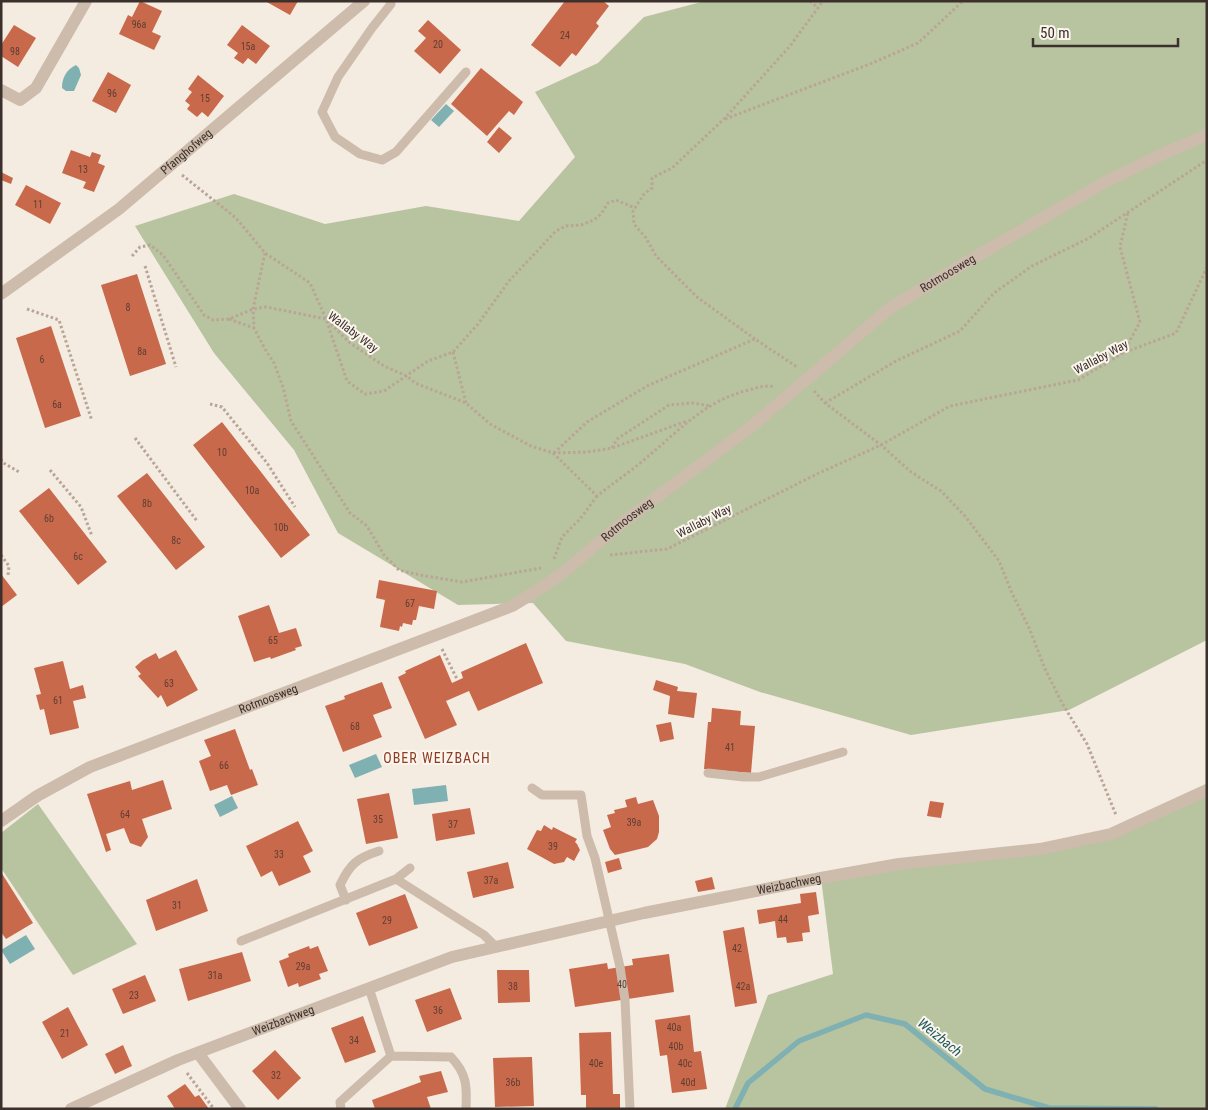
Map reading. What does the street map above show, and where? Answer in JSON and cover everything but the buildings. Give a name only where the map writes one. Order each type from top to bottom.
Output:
[{"type":"street","points":[[1,90],[20,100],[36,88],[86,1]]},
{"type":"street","name":"Pfanghofweg","points":[[1,294],[119,209],[364,1]]},
{"type":"street","name":"Rotmoosweg","points":[[1,821],[37,796],[90,767],[512,606],[564,572],[622,523],[752,426],[890,308],[1107,181],[1207,135]]},
{"type":"street","name":"Weizbachweg","points":[[71,1109],[178,1060],[452,957],[678,906],[899,864],[1040,849],[1111,834],[1207,790]]},
{"type":"street","points":[[198,1053],[240,1109]]},
{"type":"lane","points":[[390,1],[391,4],[338,77],[322,112],[335,137],[360,154],[382,160],[396,152],[466,72]]},
{"type":"lane","points":[[708,773],[760,777],[843,752]]},
{"type":"lane","points":[[532,788],[542,795],[581,795],[586,836],[595,858],[610,921],[625,1000],[630,1109]]},
{"type":"lane","points":[[346,900],[340,886],[348,869],[365,856],[379,851]]},
{"type":"lane","points":[[241,941],[396,879],[410,868]]},
{"type":"lane","points":[[396,879],[484,935],[496,947]]},
{"type":"lane","points":[[369,988],[392,1056]]},
{"type":"lane","points":[[341,1109],[340,1102],[392,1056],[451,1057],[461,1067],[467,1085],[466,1109]]},
{"type":"path","points":[[810,1],[818,8]]},
{"type":"path","points":[[823,1],[790,46],[724,119],[672,168],[652,178],[652,188],[644,194],[633,211],[634,224],[646,238],[656,256],[697,297],[808,378],[825,403],[881,445],[911,472],[941,491],[965,516],[999,562],[1030,630],[1045,669],[1086,744],[1122,830]]},
{"type":"path","points":[[724,119],[870,64],[918,43],[963,1]]},
{"type":"path","points":[[825,403],[896,361],[960,331],[994,293],[1032,266],[1089,238],[1207,160]]},
{"type":"path","points":[[170,166],[236,218],[265,253],[310,283],[326,319],[346,381],[365,394],[384,391],[428,361],[453,352],[478,324],[509,281],[556,231],[566,226],[581,225],[594,220],[601,214],[608,203],[616,200],[635,208]]},
{"type":"path","points":[[1123,353],[1140,322],[1120,248],[1128,212]]},
{"type":"path","name":"Wallaby Way","points":[[132,256],[140,247],[150,245],[163,255],[204,315],[213,320],[229,319],[266,306],[326,319],[350,342],[384,366],[407,376],[415,383],[466,403],[490,424],[531,446],[553,453]]},
{"type":"path","points":[[265,253],[253,310],[254,328],[274,363],[283,386],[291,420],[350,513],[367,526],[384,555],[399,570],[462,582],[551,567],[564,572]]},
{"type":"path","points":[[145,266],[176,367]]},
{"type":"path","name":"Wallaby Way","points":[[607,555],[667,549],[817,474],[881,445],[950,406],[1078,380],[1123,353],[1176,333],[1207,267]]},
{"type":"path","points":[[26,309],[59,320],[92,422]]},
{"type":"path","points":[[229,319],[254,328]]},
{"type":"path","points":[[553,453],[587,422],[647,386],[755,339]]},
{"type":"path","points":[[453,352],[466,403]]},
{"type":"path","points":[[553,453],[588,452],[612,448],[687,421],[731,394],[767,385],[793,392]]},
{"type":"path","points":[[612,448],[617,440],[669,406],[692,403],[712,406]]},
{"type":"path","points":[[210,404],[222,407],[267,463],[296,507]]},
{"type":"path","points":[[551,567],[562,537],[580,519],[597,496],[645,459],[687,421]]},
{"type":"path","points":[[135,438],[197,521]]},
{"type":"path","points":[[553,453],[597,496]]},
{"type":"path","points":[[1,459],[2,462],[19,472]]},
{"type":"path","points":[[50,470],[81,507],[92,536]]},
{"type":"path","points":[[1,555],[9,566],[8,575]]},
{"type":"path","points":[[436,635],[456,679]]},
{"type":"path","points":[[178,1060],[214,1109]]},
{"type":"green space","points":[[705,1],[1207,1],[1207,640],[1069,710],[911,735],[760,692],[685,664],[566,641],[533,603],[458,605],[338,533],[294,450],[214,353],[135,226],[234,194],[325,224],[426,206],[519,221],[575,157],[535,92],[598,63],[644,17]]},
{"type":"green space","points":[[1207,790],[1207,1109],[725,1109],[768,995],[833,974],[821,878],[1111,834]]},
{"type":"green space","points":[[38,804],[137,944],[73,975],[1,868],[1,833]]},
{"type":"water","points":[[76,65],[81,75],[74,91],[66,91],[62,88],[64,78],[67,72]]},
{"type":"water","points":[[446,104],[454,111],[439,127],[431,120]]},
{"type":"water","points":[[376,754],[382,767],[355,778],[349,765]]},
{"type":"water","points":[[446,785],[448,801],[414,805],[412,789]]},
{"type":"water","points":[[232,796],[238,808],[220,817],[214,805]]},
{"type":"water","points":[[26,935],[35,949],[10,964],[1,950]]},
{"type":"waterway","name":"Weizbach","points":[[735,1109],[748,1083],[799,1041],[866,1015],[905,1024],[985,1089],[1049,1108],[1156,1109]]},
{"type":"district","name":"OBER WEIZBACH","points":[[437,758]]}]
